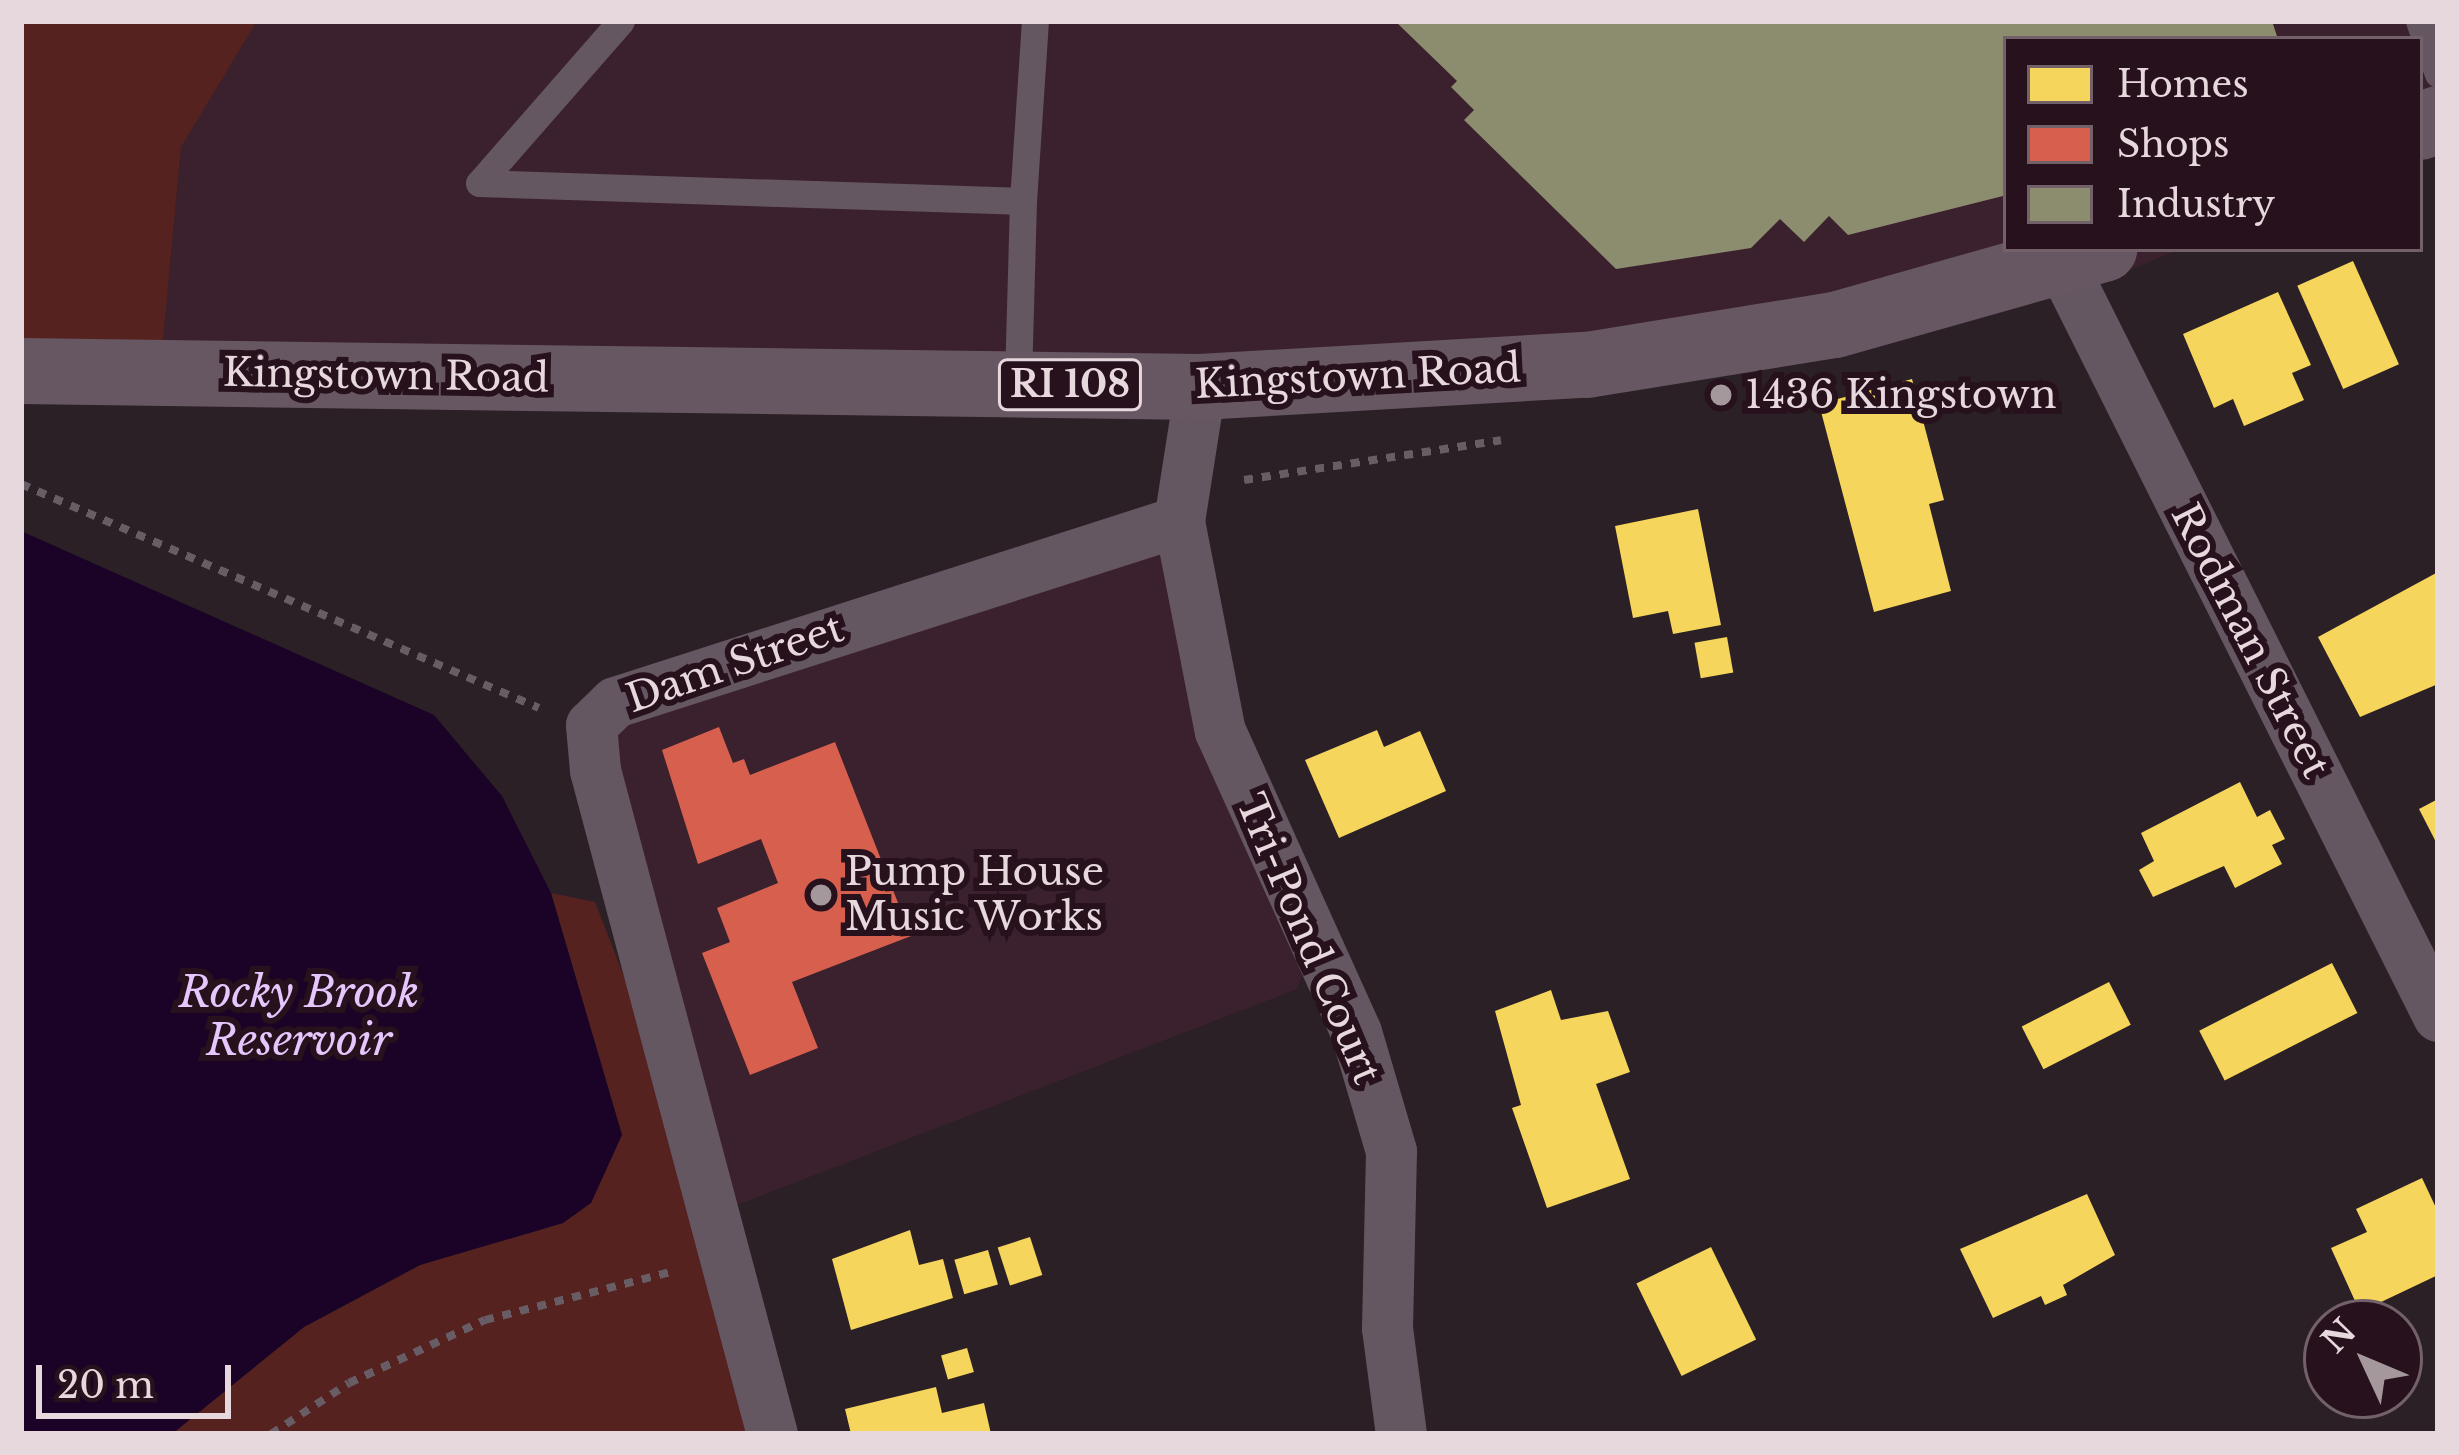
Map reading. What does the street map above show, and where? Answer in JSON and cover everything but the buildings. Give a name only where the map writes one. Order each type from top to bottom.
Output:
[{"type":"main road","name":"Kingstown Road","points":[[21,371],[1200,387],[1587,365],[1834,325],[2083,257]]},
{"type":"street","name":"Rodman Street","points":[[2083,257],[2438,1016]]},
{"type":"street","points":[[1178,521],[1200,387]]},
{"type":"street","name":"Dam Street","points":[[772,1434],[595,770],[591,725],[615,702],[1178,521]]},
{"type":"street","name":"Tri-Pond Court","points":[[1178,521],[1220,731],[1356,1032],[1391,1151],[1387,1328],[1401,1434]]},
{"type":"lane","points":[[621,21],[479,183],[1023,201]]},
{"type":"lane","points":[[1018,385],[1035,21]]},
{"type":"lane","points":[[2419,21],[2438,74]]},
{"type":"path","points":[[21,484],[479,688],[591,725]]},
{"type":"path","points":[[271,1434],[349,1383],[485,1320],[724,1258]]},
{"type":"shaded area","points":[[21,21],[257,21],[181,147],[160,373],[21,373]]},
{"type":"shaded area","points":[[257,21],[2438,21],[2438,141],[2423,148],[2423,36],[2003,36],[2003,252],[2173,252],[2082,290],[1719,359],[160,373],[181,146]]},
{"type":"shaded area","points":[[1175,528],[1214,680],[1313,941],[1297,989],[716,1213],[604,728]]},
{"type":"shaded area","points":[[551,893],[595,902],[716,1213],[770,1434],[172,1434],[304,1327],[420,1265],[563,1223],[622,1135]]},
{"type":"water","name":"Rocky Brook Reservoir","points":[[21,531],[434,715],[502,796],[551,893],[622,1135],[591,1203],[563,1223],[420,1265],[304,1327],[172,1434],[21,1434]]},
{"type":"place","name":"1436 Kingstown","points":[[1721,395]]},
{"type":"place","name":"Pump House Music Works","points":[[821,895]]}]
